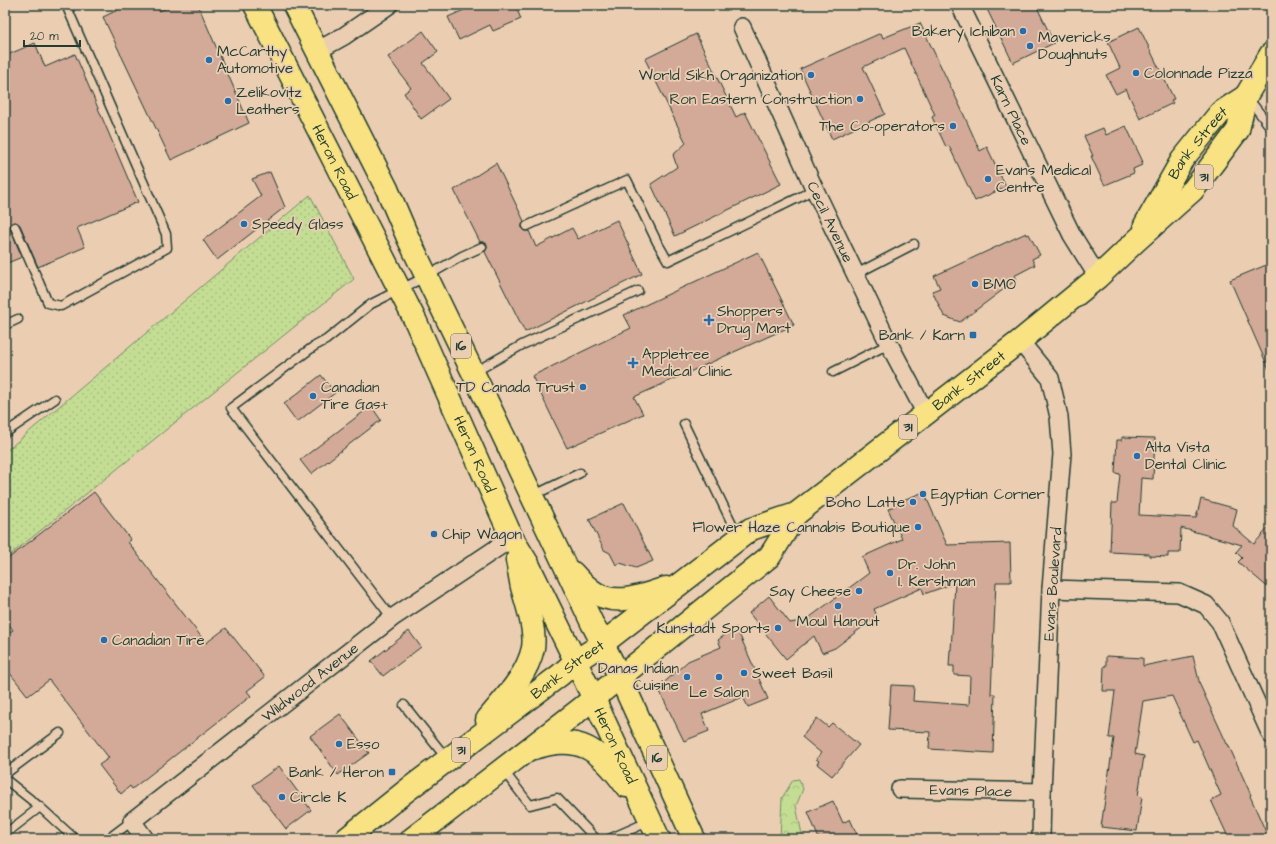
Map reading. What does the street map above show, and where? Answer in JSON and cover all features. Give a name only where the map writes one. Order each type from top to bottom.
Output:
[{"type":"main road","name":"Heron Road","points":[[255,5],[400,289],[512,538],[528,564],[576,661],[655,830]]},
{"type":"main road","name":"Heron Road","points":[[294,5],[387,189],[602,644],[620,677],[694,839]]},
{"type":"main road","name":"Bank Street","points":[[346,839],[447,760],[560,675],[576,661],[602,644],[751,529],[796,514],[1020,341],[1098,277],[1136,241],[1182,160],[1220,113],[1246,96],[1271,54]]},
{"type":"main road","name":"Bank Street","points":[[421,836],[503,769],[594,699],[770,556],[796,514]]},
{"type":"main road","points":[[468,744],[514,686],[525,667],[533,647],[532,627],[512,538]]},
{"type":"main road","points":[[563,562],[591,591],[608,598],[629,599],[680,584]]},
{"type":"main road","points":[[527,750],[549,743],[560,742],[580,745],[592,750],[600,755],[614,771],[655,830]]},
{"type":"street","points":[[317,51],[344,36],[389,5]]},
{"type":"street","name":"Karn Place","points":[[960,5],[1072,235],[1098,277]]},
{"type":"street","name":"Cecil Avenue","points":[[742,27],[814,188],[889,344],[926,414]]},
{"type":"street","name":"Evans Boulevard","points":[[1020,341],[1050,378],[1059,416],[1062,454],[1051,590],[1041,839]]},
{"type":"street","name":"Wildwood Avenue","points":[[132,821],[392,618],[512,538]]},
{"type":"street","points":[[1051,590],[1179,594],[1206,605],[1220,622],[1271,735]]},
{"type":"street","name":"Evans Place","points":[[900,789],[1042,792]]},
{"type":"street","points":[[132,821],[145,839]]},
{"type":"lane","points":[[15,227],[48,303],[61,306],[167,248],[166,234],[66,5]]},
{"type":"lane","points":[[1246,96],[1271,128]]},
{"type":"lane","points":[[527,226],[627,180],[656,242],[668,261],[802,196],[814,188]]},
{"type":"lane","points":[[856,274],[914,244]]},
{"type":"lane","points":[[392,618],[231,408],[313,347],[326,340],[371,304],[427,276],[454,260],[482,247]]},
{"type":"lane","points":[[473,373],[522,345],[638,292]]},
{"type":"lane","points":[[5,325],[18,318]]},
{"type":"lane","points":[[833,372],[889,344]]},
{"type":"lane","points":[[5,433],[55,399]]},
{"type":"lane","points":[[684,424],[739,538]]},
{"type":"lane","points":[[532,496],[580,473]]},
{"type":"lane","points":[[404,705],[447,760]]},
{"type":"lane","points":[[5,774],[60,733]]},
{"type":"lane","points":[[503,769],[530,805],[557,798],[596,839]]},
{"type":"lane","points":[[5,778],[40,807],[74,839]]},
{"type":"lane","points":[[5,834],[40,807]]},
{"type":"lane","points":[[108,839],[132,821]]},
{"type":"lane","points":[[609,839],[655,830]]},
{"type":"green space","points":[[310,195],[354,279],[5,559],[5,452]]},
{"type":"green space","points":[[799,779],[803,789],[796,806],[803,839],[780,839],[782,798],[793,780]]},
{"type":"building","points":[[128,5],[156,5],[159,11],[174,5],[198,5],[249,123],[171,160],[103,17]]},
{"type":"building","points":[[475,5],[515,5],[521,19],[493,31],[490,25],[459,40],[448,17]]},
{"type":"building","points":[[985,5],[1036,5],[1054,43],[1013,63]]},
{"type":"building","points":[[920,23],[980,151],[987,147],[1006,187],[975,201],[949,146],[946,147],[932,117],[935,115],[904,48],[863,67],[885,114],[832,139],[800,69],[881,33],[883,38]]},
{"type":"building","name":"Colonnade Pizza","points":[[1139,27],[1174,99],[1171,100],[1173,103],[1140,119],[1126,89],[1116,94],[1106,75],[1120,68],[1108,42]]},
{"type":"building","points":[[423,31],[438,52],[423,63],[449,99],[421,119],[404,93],[411,88],[388,57]]},
{"type":"building","points":[[696,34],[736,117],[745,112],[781,184],[675,236],[651,184],[677,167],[673,155],[686,143],[645,59]]},
{"type":"building","points":[[35,43],[45,67],[75,54],[138,202],[77,228],[85,247],[38,267],[20,225],[15,222],[11,223],[10,229],[22,257],[5,264],[5,56]]},
{"type":"building","points":[[1126,126],[1143,162],[1141,163],[1142,165],[1133,169],[1134,173],[1105,185],[1091,156],[1093,156],[1084,136],[1103,128],[1106,135]]},
{"type":"building","points":[[496,163],[524,221],[522,229],[524,231],[529,231],[536,247],[572,228],[578,239],[617,220],[642,274],[525,332],[485,252],[487,244],[480,242],[454,190]]},
{"type":"building","name":"Speedy Glass","points":[[270,172],[285,207],[217,260],[203,240],[261,196],[252,179]]},
{"type":"building","name":"BMO","points":[[1026,233],[1027,235],[1029,234],[1040,255],[1032,259],[1035,265],[1014,276],[1016,280],[960,322],[944,316],[932,291],[940,288],[934,276]]},
{"type":"building","points":[[758,252],[794,325],[634,397],[643,414],[567,448],[532,376],[631,328],[624,315]]},
{"type":"building","points":[[1271,263],[1271,374],[1230,280]]},
{"type":"building","points":[[321,375],[335,393],[297,422],[284,404]]},
{"type":"building","points":[[371,406],[381,420],[311,474],[300,460]]},
{"type":"building","points":[[1122,437],[1155,438],[1153,479],[1141,478],[1139,515],[1196,518],[1201,499],[1237,509],[1233,526],[1254,544],[1271,525],[1271,590],[1238,562],[1242,558],[1236,552],[1242,545],[1181,528],[1180,553],[1168,553],[1168,557],[1149,556],[1149,554],[1110,552],[1112,503],[1117,503],[1120,474],[1115,473],[1117,440],[1122,440]]},
{"type":"building","name":"Canadian Tire","points":[[94,492],[131,540],[128,542],[206,643],[226,628],[265,677],[247,691],[251,696],[132,789],[130,786],[121,794],[99,765],[109,758],[49,680],[28,696],[5,667],[5,636],[13,630],[5,619],[5,561]]},
{"type":"building","points":[[924,492],[947,545],[1010,543],[1011,582],[996,582],[991,694],[995,694],[993,753],[929,749],[930,732],[888,730],[891,685],[914,686],[913,701],[969,705],[970,676],[954,675],[954,666],[949,666],[955,583],[924,594],[922,588],[874,609],[877,616],[835,648],[822,653],[814,636],[786,659],[749,613],[769,596],[790,623],[806,620],[869,573],[862,557],[902,539],[888,509],[896,505],[895,503]]},
{"type":"building","points":[[624,503],[653,561],[636,568],[620,563],[616,565],[610,553],[604,550],[589,519]]},
{"type":"building","points":[[736,627],[768,699],[748,707],[743,697],[702,714],[709,731],[684,741],[658,688],[688,661],[721,647],[718,640]]},
{"type":"building","points":[[409,631],[421,647],[383,676],[371,661]]},
{"type":"building","points":[[1106,656],[1143,658],[1143,666],[1193,656],[1200,685],[1251,795],[1250,796],[1269,839],[1229,839],[1211,800],[1221,795],[1197,740],[1193,742],[1172,696],[1143,701],[1135,754],[1144,756],[1138,796],[1142,797],[1137,831],[1101,827],[1114,738],[1109,738],[1115,691],[1103,691]]},
{"type":"building","name":"Esso","points":[[340,714],[369,753],[338,775],[310,736]]},
{"type":"building","points":[[817,718],[828,727],[832,723],[859,745],[832,776],[817,764],[819,761],[816,759],[821,753],[802,737]]},
{"type":"building","name":"Circle K","points":[[279,766],[311,810],[286,829],[253,785]]},
{"type":"building","points":[[833,801],[843,823],[850,819],[859,839],[819,839],[808,812]]},
{"type":"place","name":"Bakery Ichiban","points":[[1023,31]]},
{"type":"place","name":"Mavericks Doughnuts","points":[[1030,46]]},
{"type":"place","name":"McCarthy Automotive","points":[[209,60]]},
{"type":"place","name":"Colonnade Pizza","points":[[1136,73]]},
{"type":"place","name":"World Sikh Organization","points":[[811,75]]},
{"type":"place","name":"Ron Eastern Construction","points":[[860,99]]},
{"type":"place","name":"Zelikovitz Leathers","points":[[228,101]]},
{"type":"place","name":"The Co-operators","points":[[953,126]]},
{"type":"place","name":"Evans Medical Centre","points":[[988,179]]},
{"type":"place","name":"Speedy Glass","points":[[244,224]]},
{"type":"place","name":"BMO","points":[[975,284]]},
{"type":"place","name":"Shoppers Drug Mart","points":[[709,320]]},
{"type":"place","name":"Bank / Karn","points":[[973,335]]},
{"type":"place","name":"Appletree Medical Clinic","points":[[633,363]]},
{"type":"place","name":"TD Canada Trust","points":[[583,387]]},
{"type":"place","name":"Canadian Tire Gas+","points":[[313,396]]},
{"type":"place","name":"Alta Vista Dental Clinic","points":[[1137,456]]},
{"type":"place","name":"Egyptian Corner","points":[[923,494]]},
{"type":"place","name":"Boho Latte","points":[[913,502]]},
{"type":"place","name":"Flower Haze Cannabis Boutique","points":[[918,527]]},
{"type":"place","name":"Chip Wagon","points":[[434,534]]},
{"type":"place","name":"Dr. John I. Kershman","points":[[890,573]]},
{"type":"place","name":"Say Cheese","points":[[859,591]]},
{"type":"place","name":"Moul Hanout","points":[[838,606]]},
{"type":"place","name":"Kunstadt Sports","points":[[778,628]]},
{"type":"place","name":"Canadian Tire","points":[[104,640]]},
{"type":"place","name":"Sweet Basil","points":[[744,673]]},
{"type":"place","name":"Danas Indian Cuisine","points":[[687,677]]},
{"type":"place","name":"Le Salon","points":[[719,677]]},
{"type":"place","name":"Esso","points":[[339,744]]},
{"type":"place","name":"Bank / Heron","points":[[392,772]]},
{"type":"place","name":"Circle K","points":[[282,797]]}]
